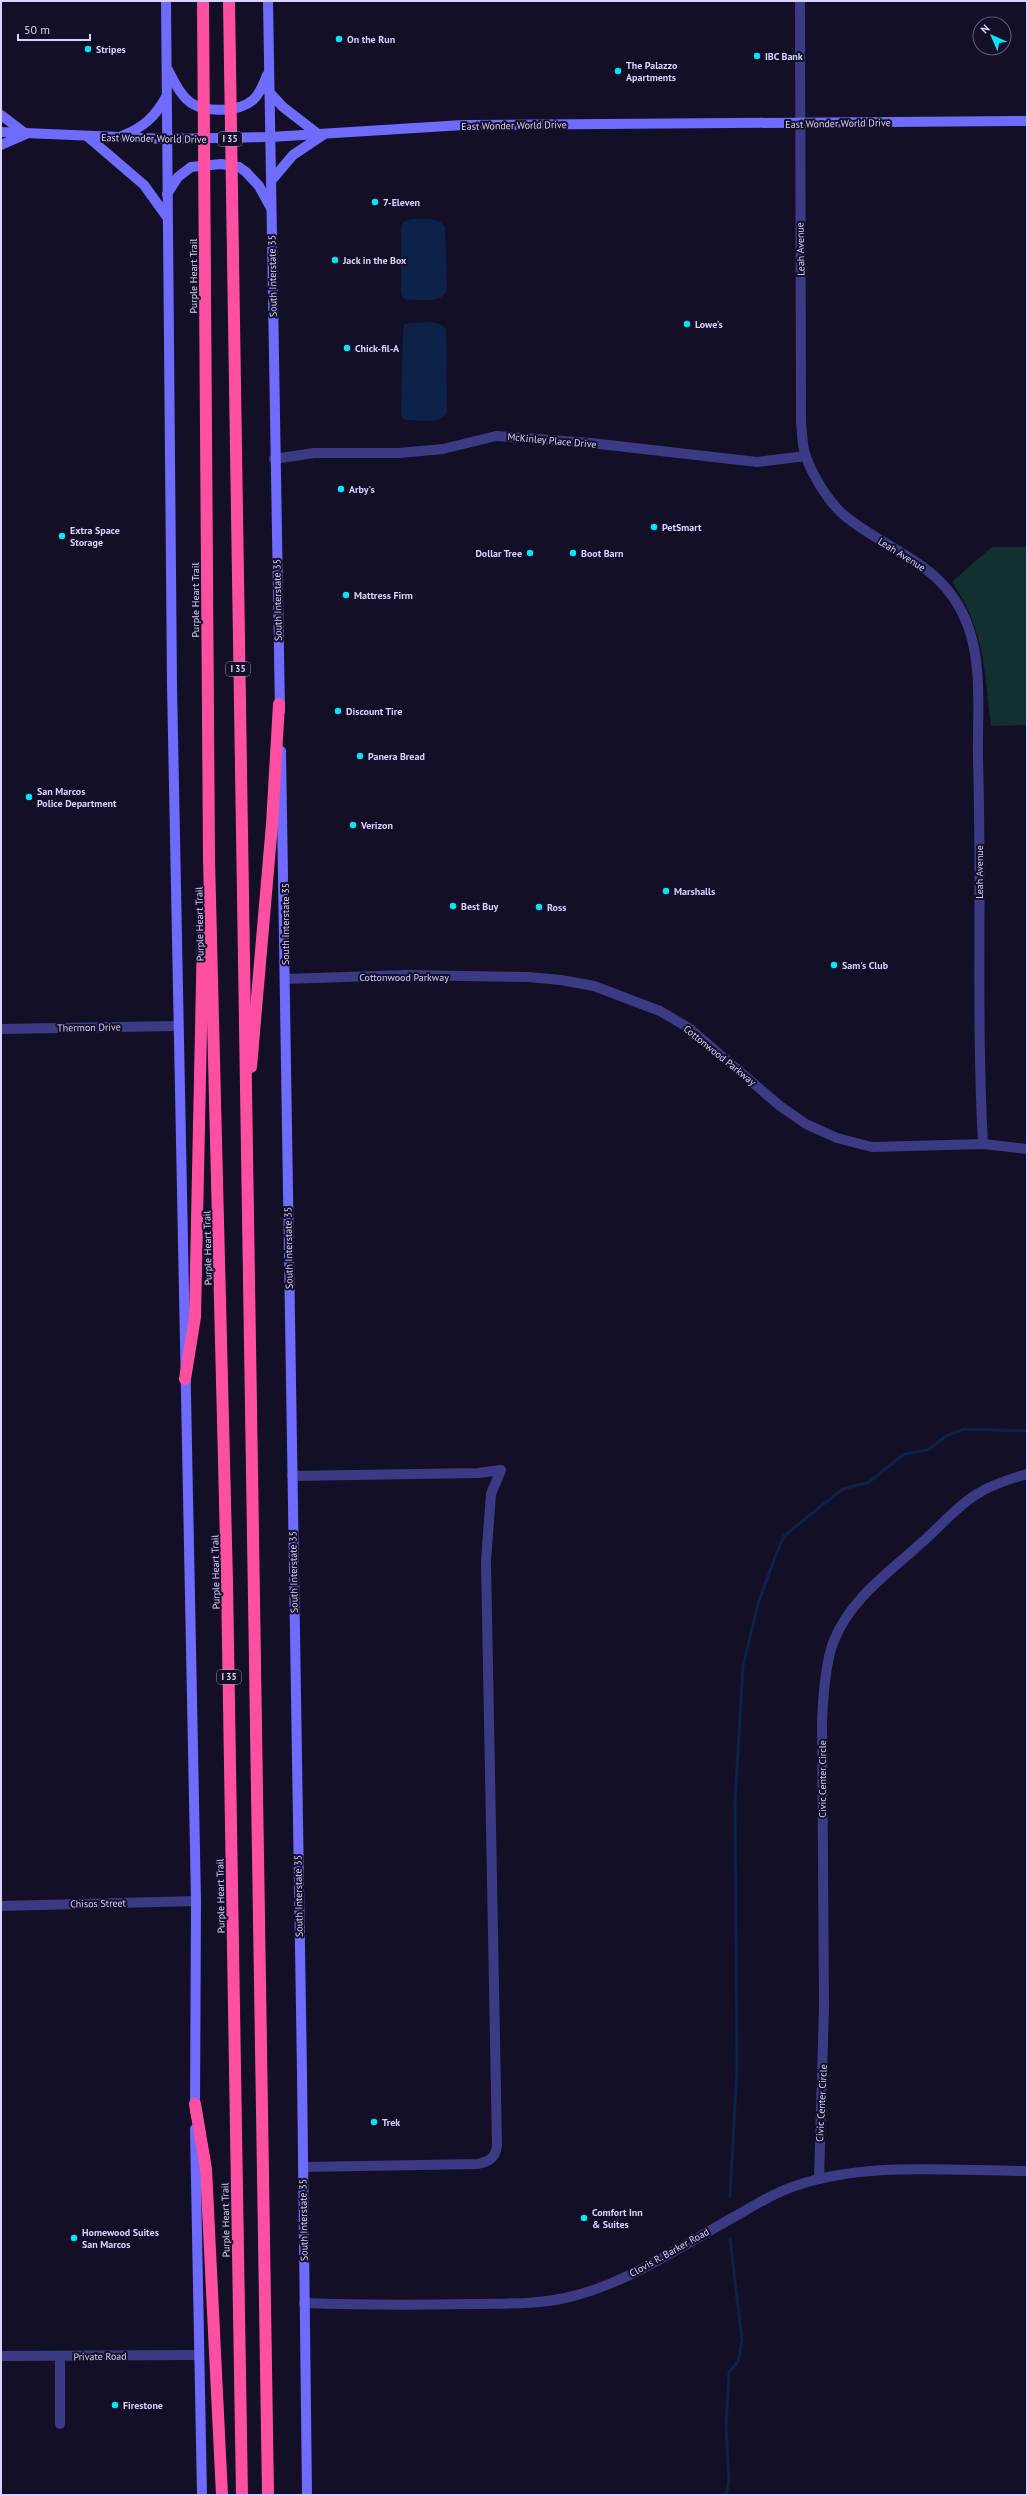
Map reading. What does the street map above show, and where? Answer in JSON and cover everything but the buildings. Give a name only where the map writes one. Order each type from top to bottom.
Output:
[{"type":"highway","name":"Purple Heart Trail","points":[[203,1],[209,859],[227,1590],[242,2495]]},
{"type":"highway","name":"I 35","points":[[229,1],[229,81],[268,2495]]},
{"type":"highway","points":[[246,1142],[272,824],[279,704]]},
{"type":"highway","points":[[185,1379],[195,1317],[204,922],[209,859]]},
{"type":"highway","points":[[195,2104],[206,2169],[222,2495]]},
{"type":"main road","points":[[166,1],[167,216],[177,1026],[196,1901],[195,2104],[198,2355],[202,2495]]},
{"type":"main road","name":"South Interstate 35","points":[[268,1],[272,210],[274,459],[285,979],[307,2495]]},
{"type":"main road","points":[[167,68],[181,93],[192,103],[209,108],[232,109],[244,106],[254,99],[269,72]]},
{"type":"main road","points":[[269,92],[282,107],[321,134],[293,155],[271,181]]},
{"type":"main road","points":[[119,137],[142,127],[152,118],[167,96]]},
{"type":"main road","points":[[1,115],[26,134],[1,146]]},
{"type":"main road","name":"East Wonder World Drive","points":[[1,132],[167,139],[271,137],[462,125],[1027,121]]},
{"type":"main road","points":[[88,136],[144,185],[167,216]]},
{"type":"main road","points":[[167,194],[178,177],[191,167],[227,165],[239,167],[253,178],[272,210]]},
{"type":"street","name":"Leah Avenue","points":[[800,1],[798,123],[801,421],[806,456],[816,477],[844,515],[919,562],[950,592],[961,609],[974,646],[979,778],[978,960],[981,994],[983,1144]]},
{"type":"street","name":"McKinley Place Drive","points":[[274,459],[314,453],[399,453],[443,448],[496,436],[584,443],[757,462],[806,456]]},
{"type":"street","name":"Cottonwood Parkway","points":[[285,979],[405,975],[528,978],[561,980],[594,986],[660,1011],[690,1028],[780,1106],[806,1124],[837,1138],[872,1147],[983,1144],[1027,1149]]},
{"type":"street","name":"Thermon Drive","points":[[1,1029],[177,1026]]},
{"type":"street","points":[[292,1476],[478,1473],[501,1470],[491,1494],[486,1561],[496,2155],[489,2162],[478,2164],[303,2167]]},
{"type":"street","name":"Civic Center Circle","points":[[819,2179],[824,2006],[822,1721],[823,1696],[832,1643],[849,1613],[863,1596],[946,1520],[976,1495],[1000,1482],[1027,1474]]},
{"type":"street","name":"Chisos Street","points":[[1,1906],[196,1901]]},
{"type":"street","name":"Clovis R. Barker Road","points":[[304,2303],[432,2305],[537,2302],[565,2298],[598,2289],[635,2271],[766,2198],[793,2186],[848,2172],[1027,2171]]},
{"type":"street","name":"Private Road","points":[[1,2356],[60,2357],[198,2355]]},
{"type":"street","points":[[60,2357],[60,2424]]},
{"type":"green space","points":[[993,547],[1027,547],[1027,725],[991,726],[984,668],[977,634],[963,600],[952,582]]},
{"type":"water","points":[[411,219],[434,220],[442,223],[445,227],[447,290],[436,299],[408,300],[403,298],[401,293],[401,229],[403,222]]},
{"type":"water","points":[[409,323],[435,323],[446,329],[447,411],[441,418],[436,420],[425,421],[403,419],[401,413],[403,331],[404,325]]},
{"type":"waterway","points":[[730,2196],[737,2068],[735,1802],[743,1666],[758,1604],[775,1557],[784,1536],[821,1506],[843,1489],[869,1482],[904,1454],[928,1450],[946,1436],[964,1429],[1027,1431]]},
{"type":"waterway","points":[[726,2495],[729,2481],[726,2426],[729,2372],[738,2362],[742,2340],[730,2238]]},
{"type":"place","name":"On the Run","points":[[339,39]]},
{"type":"place","name":"Stripes","points":[[88,49]]},
{"type":"place","name":"IBC Bank","points":[[757,56]]},
{"type":"place","name":"The Palazzo Apartments","points":[[618,71]]},
{"type":"place","name":"7-Eleven","points":[[375,202]]},
{"type":"place","name":"Jack in the Box","points":[[335,260]]},
{"type":"place","name":"Lowe's","points":[[687,324]]},
{"type":"place","name":"Chick-fil-A","points":[[347,348]]},
{"type":"place","name":"Arby's","points":[[341,489]]},
{"type":"place","name":"PetSmart","points":[[654,527]]},
{"type":"place","name":"Extra Space Storage","points":[[62,536]]},
{"type":"place","name":"Dollar Tree","points":[[530,553]]},
{"type":"place","name":"Boot Barn","points":[[573,553]]},
{"type":"place","name":"Mattress Firm","points":[[346,595]]},
{"type":"place","name":"Discount Tire","points":[[338,711]]},
{"type":"place","name":"Panera Bread","points":[[360,756]]},
{"type":"place","name":"San Marcos Police Department","points":[[29,797]]},
{"type":"place","name":"Verizon","points":[[353,825]]},
{"type":"place","name":"Marshalls","points":[[666,891]]},
{"type":"place","name":"Best Buy","points":[[453,906]]},
{"type":"place","name":"Ross","points":[[539,907]]},
{"type":"place","name":"Sam's Club","points":[[834,965]]},
{"type":"place","name":"Trek","points":[[374,2122]]},
{"type":"place","name":"Comfort Inn & Suites","points":[[584,2218]]},
{"type":"place","name":"Homewood Suites San Marcos","points":[[74,2238]]},
{"type":"place","name":"Firestone","points":[[115,2405]]}]
